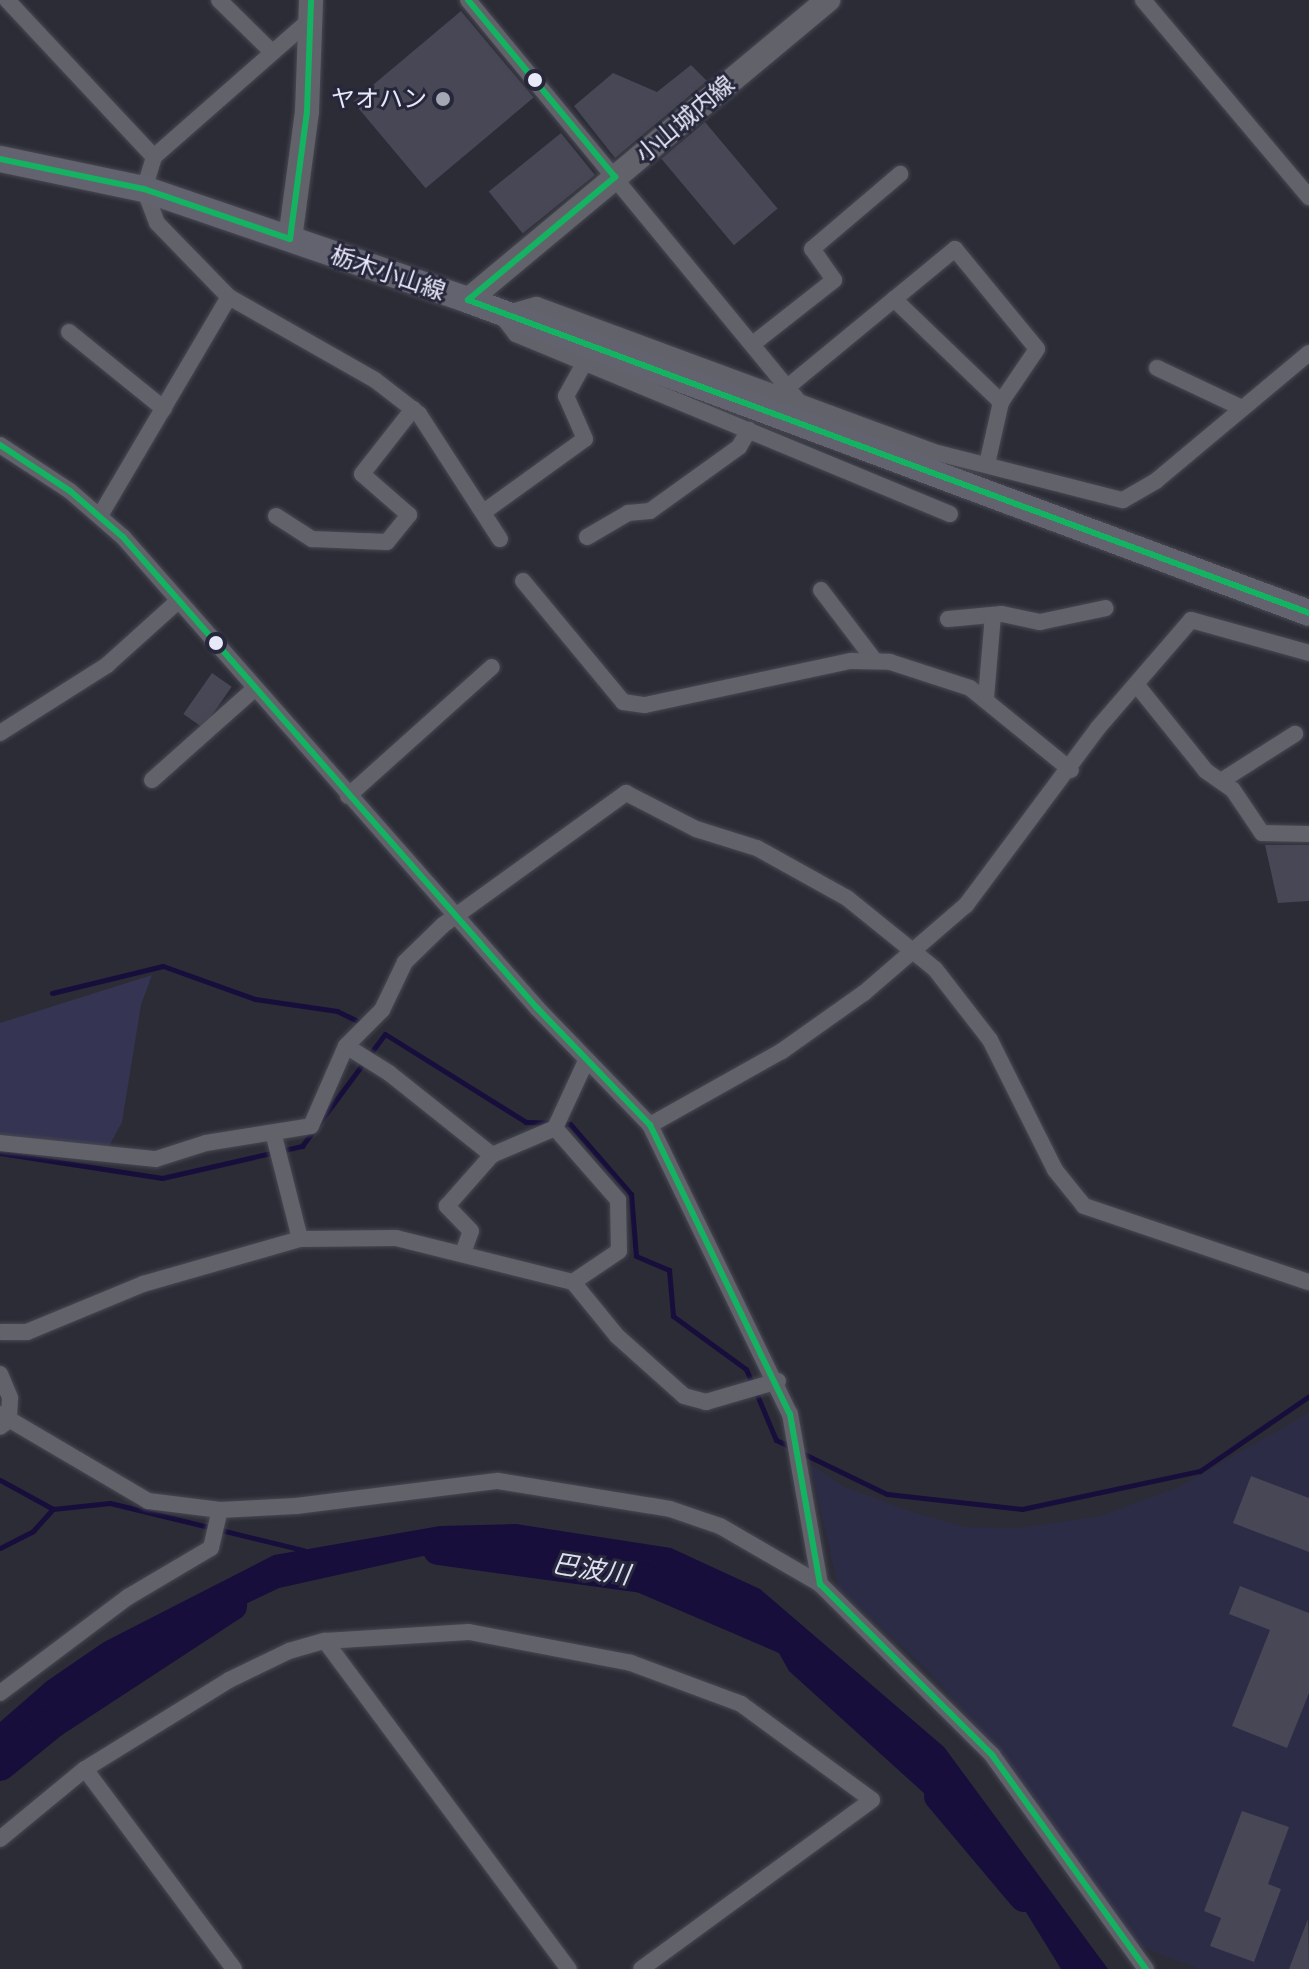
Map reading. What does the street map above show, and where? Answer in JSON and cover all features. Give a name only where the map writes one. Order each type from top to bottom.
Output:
[{"type":"main road","name":"小山城内線","points":[[468,300],[828,0]]},
{"type":"main road","points":[[290,239],[312,9]]},
{"type":"main road","name":"栃木小山線","points":[[0,159],[144,189],[468,300],[501,315],[1301,610]]},
{"type":"street","points":[[7,0],[154,157]]},
{"type":"street","points":[[219,0],[272,52]]},
{"type":"street","points":[[468,0],[790,385],[799,402]]},
{"type":"street","points":[[1143,0],[1309,197]]},
{"type":"street","points":[[312,9],[272,52],[154,157],[144,189],[157,223],[229,297],[375,380],[413,409],[485,511],[500,539]]},
{"type":"street","points":[[754,343],[834,280],[812,249],[900,174]]},
{"type":"street","points":[[790,385],[955,249],[1037,349],[1001,402],[987,464]]},
{"type":"street","points":[[101,514],[229,297]]},
{"type":"street","points":[[894,299],[1001,402]]},
{"type":"street","points":[[950,514],[516,334],[501,315],[537,305],[934,452],[1132,498],[1309,353]]},
{"type":"street","points":[[69,332],[164,409]]},
{"type":"street","points":[[485,511],[585,439],[566,396],[585,362]]},
{"type":"street","points":[[1157,368],[1242,408]]},
{"type":"street","points":[[276,516],[312,539],[387,542],[409,515],[362,474],[413,409]]},
{"type":"street","points":[[587,537],[628,513],[650,511],[739,447],[749,430]]},
{"type":"street","points":[[0,445],[101,514],[253,690],[586,1061],[650,1125],[778,1381],[790,1414],[820,1584]]},
{"type":"street","points":[[523,581],[623,702],[645,705],[768,675],[875,661],[939,673],[986,698],[1036,748],[1071,770]]},
{"type":"street","points":[[821,590],[875,661]]},
{"type":"street","points":[[0,733],[107,665],[177,602]]},
{"type":"street","points":[[948,619],[993,615],[1040,622],[1106,608]]},
{"type":"street","points":[[986,698],[993,615]]},
{"type":"street","points":[[650,1125],[782,1051],[916,952],[966,905],[1136,684],[1191,620],[1309,653]]},
{"type":"street","points":[[348,796],[492,667]]},
{"type":"street","points":[[1136,684],[1184,747],[1221,781],[1262,833],[1309,834]]},
{"type":"street","points":[[152,780],[253,690]]},
{"type":"street","points":[[1221,781],[1295,734]]},
{"type":"street","points":[[0,1143],[156,1159],[206,1143],[274,1136],[311,1126],[346,1046],[382,1010],[405,962],[458,917],[626,793],[696,829],[757,848],[847,898],[916,952],[990,1040],[1055,1170],[1084,1206],[1309,1282]]},
{"type":"street","points":[[346,1046],[389,1073],[492,1155]]},
{"type":"street","points":[[464,1250],[471,1231],[447,1206],[492,1155],[555,1128],[586,1061]]},
{"type":"street","points":[[555,1128],[618,1200],[619,1251],[573,1282]]},
{"type":"street","points":[[274,1136],[300,1239]]},
{"type":"street","points":[[0,1332],[27,1332],[143,1284],[300,1239],[396,1238],[464,1250],[573,1282],[617,1336],[684,1396],[706,1402],[778,1381]]},
{"type":"street","points":[[0,1374],[10,1398],[3,1420],[148,1501],[220,1510],[498,1481],[670,1509],[720,1526],[820,1584],[992,1755],[1146,1969]]},
{"type":"street","points":[[0,1693],[128,1597],[211,1548],[220,1510]]},
{"type":"street","points":[[0,1839],[85,1769],[229,1680],[325,1641],[469,1632],[631,1663],[741,1704],[872,1800],[641,1969]]},
{"type":"street","points":[[325,1641],[569,1969]]},
{"type":"street","points":[[85,1769],[234,1969]]},
{"type":"shaded area","points":[[152,975],[141,1005],[122,1122],[108,1148],[0,1135],[0,1023]]},
{"type":"shaded area","points":[[1309,1413],[1309,1969],[1200,1969],[1139,1946],[990,1741],[929,1672],[838,1587],[810,1464],[842,1486],[912,1512],[965,1527],[1020,1528],[1100,1516],[1177,1488]]},
{"type":"shaded area","points":[[516,1524],[671,1548],[760,1589],[944,1747],[1108,1969],[1061,1969],[989,1852],[789,1671],[758,1616],[644,1567],[588,1554],[423,1556],[279,1588],[157,1647],[81,1694],[0,1761],[0,1722],[47,1681],[104,1642],[274,1555],[440,1526]]},
{"type":"building","name":"ヤオハン","points":[[461,11],[534,98],[426,188],[353,102]]},
{"type":"building","points":[[691,65],[707,81],[615,158],[574,106],[613,73],[657,92]]},
{"type":"building","points":[[705,122],[778,209],[734,245],[661,159]]},
{"type":"building","points":[[561,133],[595,175],[523,233],[489,192]]},
{"type":"building","points":[[212,673],[232,687],[203,728],[183,714]]},
{"type":"building","points":[[1265,845],[1309,845],[1309,901],[1278,903]]},
{"type":"building","points":[[1251,1476],[1309,1498],[1309,1552],[1233,1523]]},
{"type":"building","points":[[1240,1586],[1309,1613],[1309,1693],[1287,1748],[1232,1726],[1270,1630],[1229,1614]]},
{"type":"building","points":[[1242,1811],[1289,1827],[1268,1884],[1281,1889],[1254,1962],[1210,1946],[1221,1918],[1204,1911]]},
{"type":"building","points":[[1308,1919],[1309,1969],[1289,1969]]},
{"type":"waterway","points":[[52,993],[163,966],[255,999],[337,1011],[362,1023]]},
{"type":"waterway","points":[[0,1153],[162,1178],[302,1146],[385,1034],[526,1122],[550,1123]]},
{"type":"waterway","points":[[560,1124],[570,1124],[631,1194],[636,1256],[669,1270],[673,1316],[746,1369],[776,1440],[793,1448]]},
{"type":"waterway","points":[[802,1453],[887,1494],[1022,1509],[1200,1471],[1309,1396]]},
{"type":"waterway","points":[[0,1480],[53,1509]]},
{"type":"waterway","points":[[0,1548],[33,1531],[53,1509],[110,1503],[303,1550]]},
{"type":"waterway","name":"巴波川","points":[[438,1550],[642,1578],[805,1648]]},
{"type":"waterway","name":"巴波川","points":[[0,1766],[53,1723],[232,1606]]},
{"type":"waterway","name":"巴波川","points":[[939,1796],[1024,1897]]},
{"type":"transit line","points":[[290,239],[307,111],[311,0]]},
{"type":"transit line","points":[[468,0],[615,177]]},
{"type":"transit line","points":[[0,159],[144,189],[290,239]]},
{"type":"transit line","points":[[468,300],[615,177]]},
{"type":"transit line","points":[[468,300],[1309,613]]},
{"type":"transit line","points":[[0,445],[70,491],[123,537],[538,1009],[650,1125],[790,1414],[820,1584],[992,1755],[1146,1969]]},
{"type":"place","name":"ヤオハン","points":[[443,99]]}]
